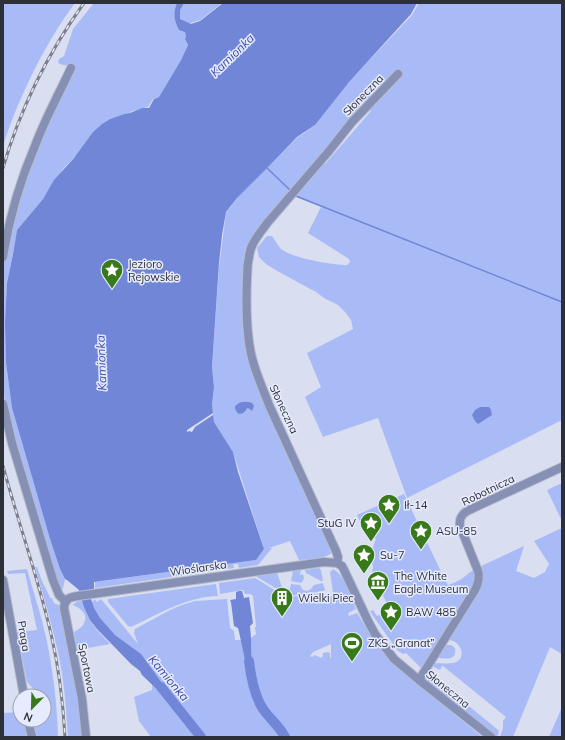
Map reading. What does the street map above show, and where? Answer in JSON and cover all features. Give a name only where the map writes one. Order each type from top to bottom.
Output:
[{"type":"street","points":[[3,257],[13,213],[34,146],[71,68]]},
{"type":"street","name":"Słoneczna","points":[[398,74],[352,122],[260,232],[249,254],[246,298],[248,332],[252,358],[259,382],[336,551],[338,557],[337,563],[342,566],[375,634],[394,658],[419,680],[491,737]]},
{"type":"street","points":[[3,404],[12,443],[53,580],[59,595],[65,603]]},
{"type":"street","name":"Robotnicza","points":[[419,680],[475,590],[478,582],[478,571],[460,526],[459,521],[461,516],[467,511],[562,467]]},
{"type":"street","name":"Wioślarska","points":[[65,603],[69,598],[76,596],[324,562],[337,563]]},
{"type":"street","name":"Praga","points":[[3,580],[23,688]]},
{"type":"street","name":"Sportowa","points":[[65,603],[65,614],[82,699],[86,737]]},
{"type":"shaded area","points":[[3,3],[75,3],[53,36],[33,72],[16,109],[3,146]]},
{"type":"shaded area","points":[[94,3],[222,3],[200,20],[191,23],[185,39],[188,45],[159,97],[153,99],[148,107],[110,119],[93,132],[81,150],[63,169],[43,199],[17,230],[7,283],[5,322],[6,363],[12,408],[50,539],[65,579],[61,591],[43,539],[6,406],[3,390],[3,267],[4,257],[23,182],[71,66],[58,63],[59,59],[64,56],[73,29]]},
{"type":"shaded area","points":[[419,3],[562,3],[562,420],[407,498],[378,418],[323,437],[305,397],[321,387],[307,353],[353,329],[351,320],[338,305],[266,264],[259,257],[257,248],[267,236],[272,236],[281,249],[294,255],[332,264],[347,265],[350,262],[349,259],[308,233],[321,207],[296,197],[320,166],[326,163],[371,111],[365,106],[250,243],[249,358],[256,384],[332,553],[321,558],[299,560],[290,541],[269,548],[272,548],[258,565],[239,568],[238,564],[233,564],[234,568],[95,588],[95,582],[256,560],[264,549],[233,452],[214,422],[212,404],[214,386],[212,367],[219,268],[226,213],[249,184],[297,138],[314,126],[343,88],[412,15]]},
{"type":"shaded area","points":[[562,483],[562,521],[547,490]]},
{"type":"shaded area","points":[[404,494],[448,585],[458,581],[475,570],[476,574],[475,585],[423,670],[406,653],[403,654],[398,651],[370,611],[373,610],[377,616],[390,610],[379,587],[373,590],[370,588],[373,566],[369,558],[376,539],[367,536],[357,515]]},
{"type":"shaded area","points":[[562,528],[562,654],[550,647],[513,737],[500,737],[503,728],[503,721],[506,717],[443,666],[440,670],[434,667],[433,664],[453,663],[460,659],[462,654],[461,648],[448,639],[476,593],[479,567],[524,546],[516,571],[534,578],[545,572],[549,564],[534,541]]},
{"type":"shaded area","points":[[35,567],[37,567],[50,598],[52,598],[54,603],[60,606],[76,680],[83,737],[68,737],[59,659],[50,618]]},
{"type":"shaded area","points":[[319,568],[321,570],[323,581],[306,573],[305,570]]},
{"type":"shaded area","points":[[27,569],[42,620],[53,674],[58,737],[34,737],[32,728],[52,728],[52,688],[32,688],[27,682],[17,632],[37,630],[25,573],[8,574],[7,571]]},
{"type":"shaded area","points":[[333,569],[341,576],[349,592],[356,609],[348,613],[349,616],[357,613],[377,645],[398,668],[482,737],[151,737],[139,721],[134,697],[152,690],[153,671],[144,658],[107,629],[92,606],[91,603],[95,599],[97,602],[101,599],[138,644],[134,633],[135,629],[170,610],[195,601],[227,599],[230,628],[234,631],[235,640],[241,640],[249,674],[252,673],[251,638],[256,634],[253,596],[251,594],[245,594],[243,590],[220,594],[219,583],[255,578],[286,597],[324,593],[327,597],[335,596],[333,593],[330,572]],"holes":[[[331,644],[331,658],[330,653],[327,652],[323,653],[321,658],[315,655],[312,657],[310,656],[313,652]]]},
{"type":"shaded area","points":[[301,570],[300,575],[303,574],[304,579],[301,583],[291,581],[293,571]]},
{"type":"shaded area","points":[[277,573],[282,587],[285,589],[290,589],[291,584],[300,585],[303,590],[307,591],[314,585],[323,583],[325,590],[289,596],[257,577]]},
{"type":"shaded area","points":[[216,584],[218,596],[195,599],[162,612],[131,627],[128,626],[108,602],[108,599]]},
{"type":"shaded area","points":[[83,600],[92,623],[110,644],[77,650],[74,632],[82,626],[85,620],[85,614],[73,605],[76,602]]},
{"type":"shaded area","points":[[451,645],[455,648],[453,657],[447,659],[437,658],[444,646]]},
{"type":"shaded area","points":[[430,672],[435,674],[438,681],[497,729],[499,731],[498,735],[496,737],[493,736],[425,681],[425,675]]},
{"type":"shaded area","points":[[562,707],[562,737],[549,737]]},
{"type":"shaded area","points":[[12,712],[12,728],[26,728],[28,737],[3,737],[3,713]]},
{"type":"water","name":"Jezioro Rejowskie","points":[[177,3],[182,3],[183,5],[180,10],[180,19],[191,24],[200,21],[223,3],[417,3],[411,14],[349,82],[315,125],[297,137],[237,198],[226,212],[219,263],[212,367],[214,387],[212,404],[214,422],[233,452],[238,472],[264,549],[256,560],[94,582],[91,599],[100,618],[115,635],[141,654],[171,696],[167,699],[97,629],[90,620],[84,607],[79,590],[65,579],[60,569],[12,408],[6,363],[5,322],[7,283],[17,230],[43,199],[54,180],[74,158],[93,132],[110,119],[142,108],[149,108],[154,99],[159,97],[188,45],[185,39],[185,32],[179,30],[175,20]]},
{"type":"water","points":[[242,402],[252,403],[254,406],[252,411],[247,408],[242,414],[236,412],[235,406]]},
{"type":"water","points":[[480,407],[489,407],[492,415],[478,424],[472,415],[475,410]]},
{"type":"water","points":[[242,591],[244,598],[249,597],[253,623],[250,626],[252,673],[248,674],[238,628],[234,626],[230,600],[236,599],[236,592]]},
{"type":"pier","points":[[213,413],[213,415],[195,427],[192,432],[187,432],[187,430]]},
{"type":"waterway","points":[[267,168],[290,190]]},
{"type":"waterway","points":[[296,196],[562,302]]},
{"type":"waterway","name":"Kamionka","points":[[249,661],[253,686],[257,698],[263,709],[285,737]]},
{"type":"waterway","name":"Kamionka","points":[[161,687],[201,737]]},
{"type":"railway","points":[[3,168],[18,124],[36,82],[71,22],[84,3]]},
{"type":"railway","points":[[3,466],[51,634],[60,685],[65,737]]},
{"type":"place","name":"Jezioro Rejowskie","points":[[112,290]]},
{"type":"place","name":"Ił-14","points":[[389,524]]},
{"type":"place","name":"StuG IV","points":[[371,542]]},
{"type":"place","name":"ASU-85","points":[[421,550]]},
{"type":"place","name":"Su-7","points":[[364,574]]},
{"type":"place","name":"The White Eagle Museum","points":[[378,602]]},
{"type":"place","name":"Wielki Piec","points":[[282,618]]},
{"type":"place","name":"BAW 485","points":[[391,632]]},
{"type":"place","name":"ZKS „Granat”","points":[[352,662]]}]
